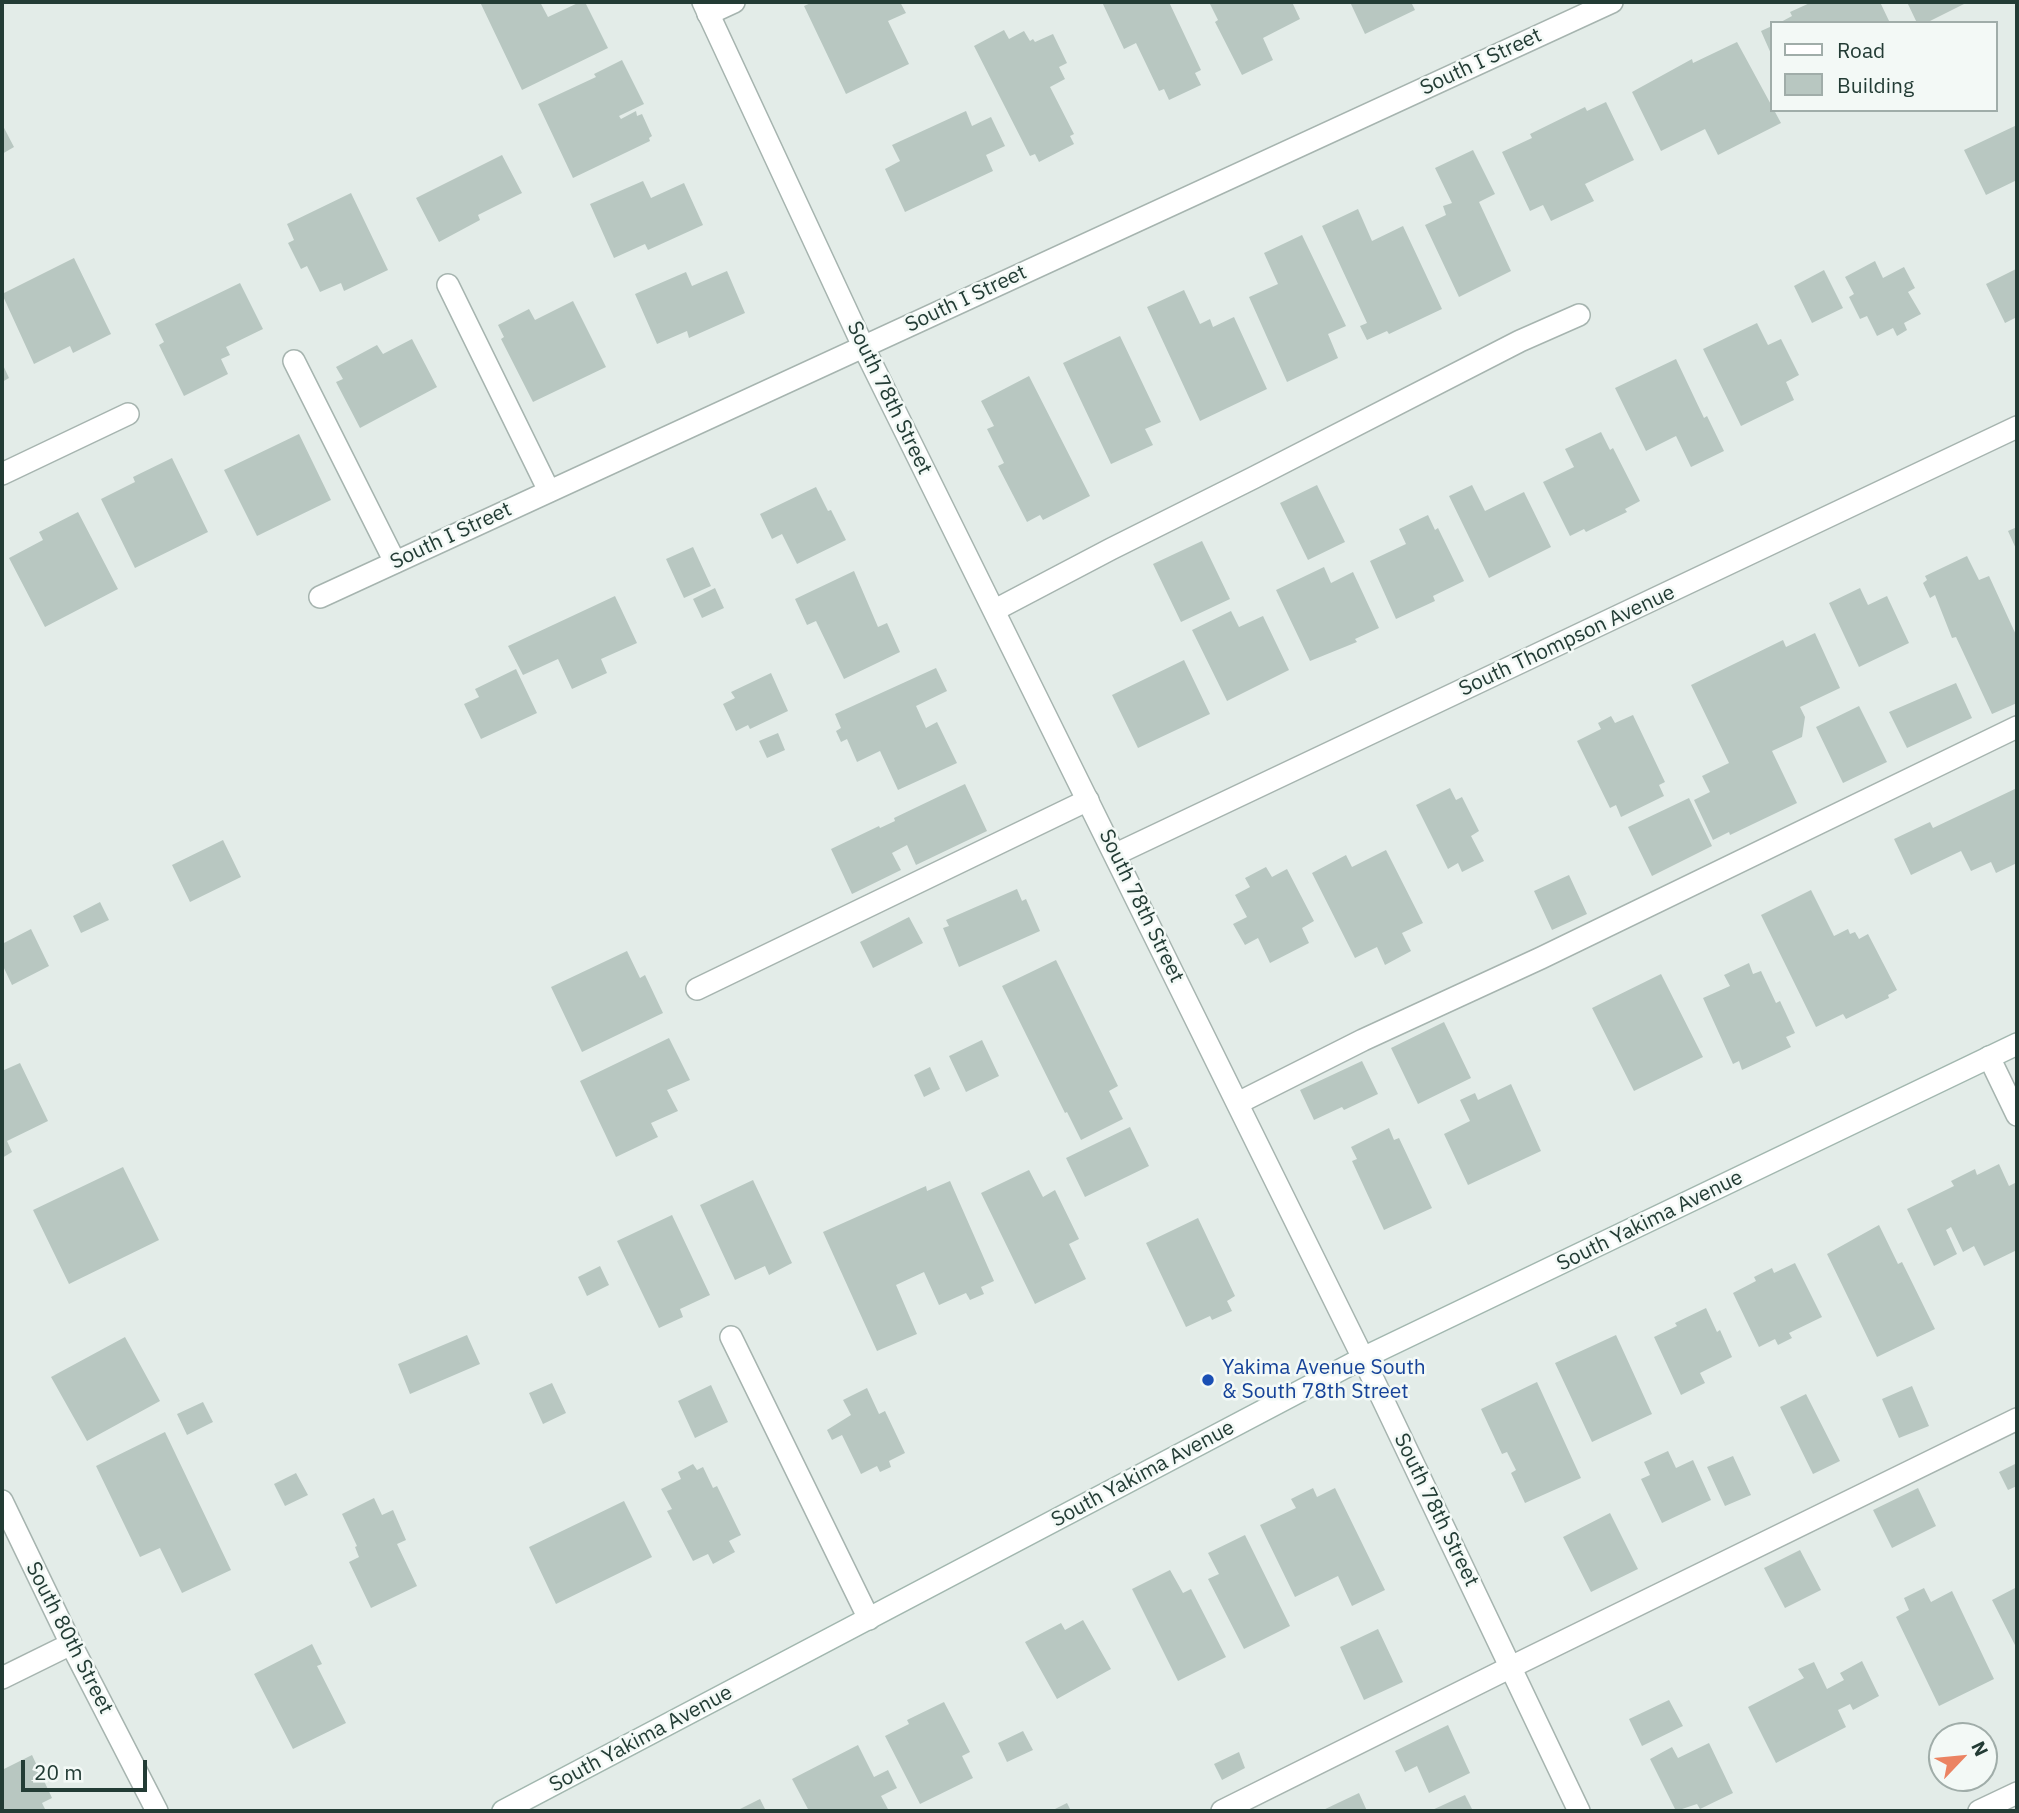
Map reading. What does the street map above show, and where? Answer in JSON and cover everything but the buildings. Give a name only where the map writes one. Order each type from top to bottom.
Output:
[{"type":"street","points":[[706,8],[734,2]]},
{"type":"street","name":"South I Street","points":[[320,597],[1612,2]]},
{"type":"street","name":"South 78th Street","points":[[706,8],[863,346],[1363,1358],[1579,1811]]},
{"type":"street","points":[[449,285],[548,491]]},
{"type":"street","points":[[995,611],[1520,341],[1579,315]]},
{"type":"street","points":[[294,361],[395,562]]},
{"type":"street","points":[[2,474],[128,414]]},
{"type":"street","name":"South Thompson Avenue","points":[[1116,854],[2017,427]]},
{"type":"street","points":[[1238,1103],[1363,1040],[1541,958],[2017,727]]},
{"type":"street","points":[[697,989],[1088,800]]},
{"type":"street","name":"South Yakima Avenue","points":[[503,1811],[1363,1358],[2017,1044]]},
{"type":"street","points":[[1989,1057],[2017,1115]]},
{"type":"street","points":[[731,1337],[869,1619]]},
{"type":"street","points":[[1222,1811],[2017,1419]]},
{"type":"street","name":"South 80th Street","points":[[2,1502],[157,1811]]},
{"type":"street","points":[[2,1678],[71,1644]]},
{"type":"street","points":[[1979,1811],[2017,1793]]},
{"type":"place","name":"Yakima Avenue South & South 78th Street","points":[[1208,1380]]}]
